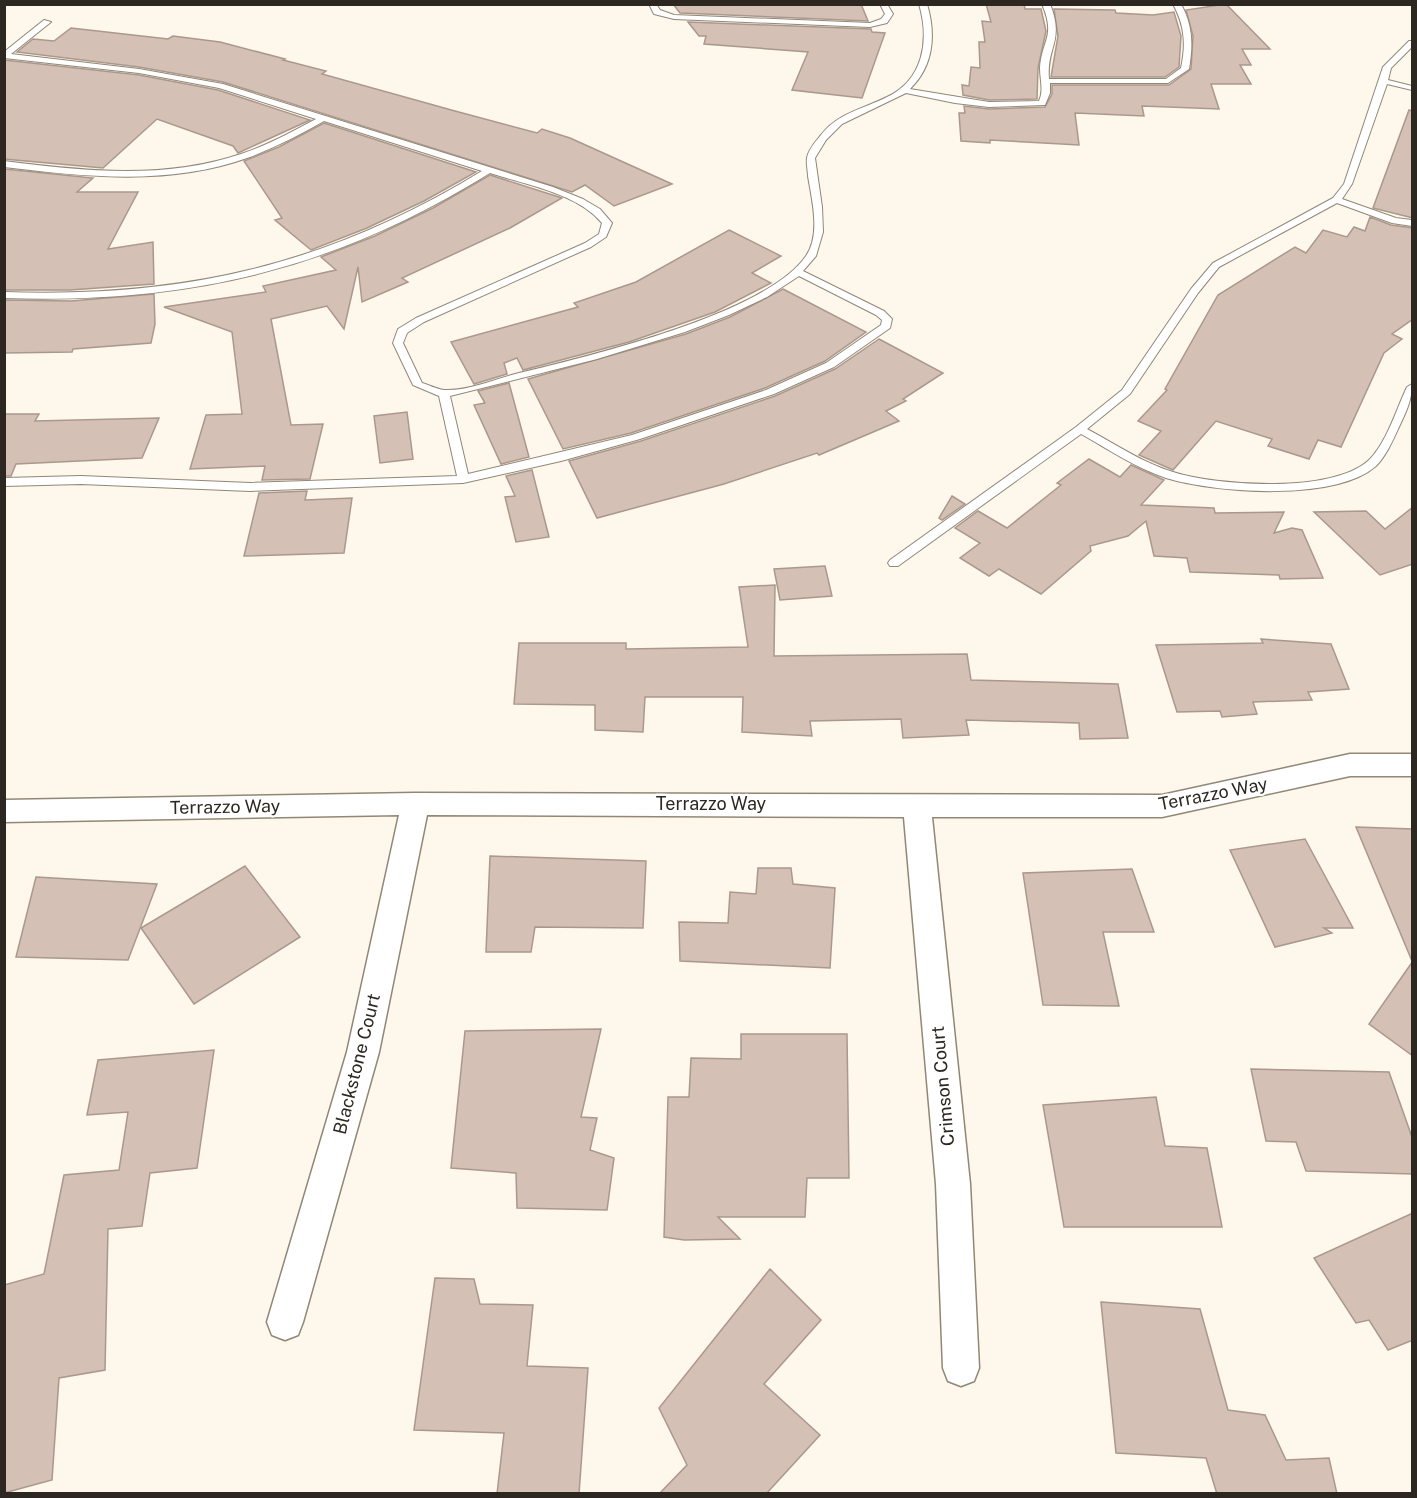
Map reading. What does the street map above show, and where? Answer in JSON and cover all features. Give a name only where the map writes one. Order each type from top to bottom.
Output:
[{"type":"street","name":"Terrazzo Way","points":[[4,811],[415,804],[1162,806],[1350,765],[1413,765]]},
{"type":"street","name":"Blackstone Court","points":[[285,1322],[363,1052],[415,804]]},
{"type":"street","name":"Crimson Court","points":[[916,804],[953,1184],[961,1368]]},
{"type":"lane","points":[[652,4],[657,12],[674,17],[870,25],[884,21],[889,14],[883,4]]},
{"type":"lane","points":[[4,56],[181,77],[220,86],[491,169],[580,201],[597,211],[608,223],[603,235],[588,245],[420,320],[402,331],[398,343],[418,385],[444,393],[598,355],[689,327],[735,309],[798,272],[811,257],[819,223],[811,158],[816,148],[837,123],[856,111],[891,99],[903,90],[924,65],[929,50],[930,33],[923,4]]},
{"type":"lane","points":[[903,90],[959,103],[1024,106],[1042,103],[1047,95],[1045,64],[1055,37],[1053,19],[1046,4]]},
{"type":"lane","points":[[1046,81],[1168,81],[1185,69],[1190,42],[1186,20],[1177,4]]},
{"type":"lane","points":[[4,56],[47,22]]},
{"type":"lane","points":[[894,563],[1080,429],[1126,392],[1194,291],[1216,265],[1336,200],[1348,184],[1387,67],[1413,43]]},
{"type":"lane","points":[[1384,81],[1413,88]]},
{"type":"lane","points":[[4,164],[82,175],[173,173],[259,152],[294,136],[324,118]]},
{"type":"lane","points":[[4,295],[97,295],[169,288],[242,275],[305,259],[358,241],[408,218],[452,195],[491,169]]},
{"type":"lane","points":[[1336,200],[1395,220],[1413,223]]},
{"type":"lane","points":[[4,482],[81,480],[250,487],[463,479],[561,457],[636,437],[770,392],[830,365],[886,326],[887,319],[880,313],[798,272]]},
{"type":"lane","points":[[1080,429],[1169,474],[1227,486],[1285,487],[1335,480],[1372,464],[1413,387]]},
{"type":"lane","points":[[444,393],[463,479]]},
{"type":"building","points":[[673,4],[861,4],[868,21],[680,13]]},
{"type":"building","points":[[986,4],[1024,4],[1025,9],[1041,9],[1046,31],[1038,68],[1037,99],[989,100],[963,95],[962,85],[969,86],[971,67],[980,68],[979,42],[985,42],[982,21],[991,22]]},
{"type":"building","points":[[1226,4],[1270,49],[1242,49],[1251,65],[1240,65],[1251,84],[1211,84],[1219,109],[1142,106],[1144,116],[1075,113],[1079,145],[990,140],[990,143],[961,141],[959,113],[965,113],[964,106],[989,109],[1045,107],[1052,94],[1052,85],[1169,85],[1191,69],[1193,36],[1186,10]]},
{"type":"building","points":[[1054,9],[1115,10],[1116,13],[1153,15],[1174,12],[1181,36],[1179,67],[1165,77],[1051,77],[1058,36]]},
{"type":"building","points":[[688,22],[871,29],[872,32],[885,33],[862,98],[792,90],[808,52],[704,44],[706,36],[699,36]]},
{"type":"building","points":[[71,28],[168,39],[173,36],[220,42],[326,71],[322,74],[455,111],[537,133],[542,129],[570,138],[672,184],[614,206],[585,185],[572,192],[223,82],[139,67],[17,52],[33,39],[54,41]]},
{"type":"building","points":[[4,60],[139,75],[218,90],[310,120],[238,153],[233,146],[157,119],[103,168],[4,159]]},
{"type":"building","points":[[1409,110],[1413,111],[1413,218],[1373,208]]},
{"type":"building","points":[[324,123],[476,172],[424,201],[367,228],[311,250],[275,220],[282,218],[244,161],[279,147]]},
{"type":"building","points":[[4,169],[93,178],[77,192],[138,192],[108,249],[153,242],[154,284],[70,290],[4,290]]},
{"type":"building","points":[[490,175],[562,198],[510,228],[402,278],[408,282],[362,302],[358,267],[344,329],[327,306],[271,319],[291,425],[323,424],[310,479],[262,480],[265,466],[190,469],[206,415],[242,414],[232,332],[164,307],[266,292],[263,286],[336,270],[321,257],[375,236],[433,208]]},
{"type":"building","points":[[1370,217],[1391,225],[1413,228],[1413,319],[1392,334],[1402,339],[1384,353],[1341,447],[1318,440],[1309,459],[1268,446],[1272,439],[1216,421],[1173,470],[1139,455],[1161,431],[1138,421],[1167,390],[1165,389],[1218,295],[1295,247],[1306,253],[1323,230],[1347,237],[1354,227],[1365,231]]},
{"type":"building","points":[[729,230],[781,256],[752,273],[771,283],[715,312],[629,342],[523,370],[517,358],[504,363],[507,374],[474,384],[451,342],[578,307],[574,303],[636,282]]},
{"type":"building","points":[[783,289],[866,332],[825,361],[765,388],[631,433],[563,449],[528,379],[686,334],[730,317]]},
{"type":"building","points":[[154,294],[155,324],[151,343],[73,349],[72,352],[4,353],[4,300],[71,301]]},
{"type":"building","points":[[879,339],[943,373],[903,399],[906,401],[886,411],[899,421],[819,455],[817,453],[724,484],[597,518],[569,461],[641,441],[775,396],[835,369]]},
{"type":"building","points":[[509,383],[529,457],[501,464],[474,405],[485,403],[478,391]]},
{"type":"building","points":[[407,412],[413,459],[380,463],[374,416]]},
{"type":"building","points":[[4,414],[39,414],[35,421],[159,418],[142,458],[16,464],[11,476],[4,476]]},
{"type":"building","points":[[1089,459],[1120,477],[1131,465],[1164,480],[1141,505],[1214,508],[1215,513],[1284,512],[1274,533],[1292,528],[1302,530],[1323,578],[1280,579],[1279,575],[1190,572],[1187,558],[1154,556],[1146,521],[1128,536],[1090,546],[1091,551],[1041,594],[999,569],[989,576],[960,558],[980,543],[955,528],[978,511],[1007,528],[1061,485],[1057,483]]},
{"type":"building","points":[[532,470],[549,537],[516,542],[505,497],[515,496],[506,476]]},
{"type":"building","points":[[307,491],[305,500],[352,498],[344,553],[244,556],[259,493]]},
{"type":"building","points":[[952,496],[965,504],[942,520],[939,518]]},
{"type":"building","points":[[1413,507],[1413,564],[1380,575],[1314,512],[1366,511],[1385,529]]},
{"type":"building","points":[[825,566],[832,596],[780,600],[774,569]]},
{"type":"building","points":[[775,585],[774,656],[967,654],[971,680],[1118,684],[1128,738],[1080,739],[1079,723],[966,720],[969,735],[903,738],[901,719],[810,721],[812,736],[742,732],[743,697],[645,697],[643,732],[595,730],[595,705],[514,704],[519,643],[626,643],[626,649],[748,647],[739,587]]},
{"type":"building","points":[[1261,639],[1331,644],[1349,689],[1308,692],[1312,700],[1253,702],[1257,714],[1222,717],[1220,711],[1177,712],[1156,645],[1263,643]]},
{"type":"building","points":[[1356,827],[1413,829],[1413,961],[1412,961]]},
{"type":"building","points":[[1305,839],[1353,928],[1324,928],[1332,933],[1275,947],[1230,850]]},
{"type":"building","points":[[490,856],[646,861],[643,928],[535,927],[531,952],[486,952]]},
{"type":"building","points":[[245,866],[300,937],[194,1004],[141,928]]},
{"type":"building","points":[[758,868],[791,868],[793,884],[835,888],[830,968],[680,961],[679,922],[728,923],[730,892],[756,894]]},
{"type":"building","points":[[1132,869],[1154,932],[1103,932],[1119,1006],[1043,1005],[1023,873]]},
{"type":"building","points":[[36,877],[157,884],[128,960],[16,957]]},
{"type":"building","points":[[1413,961],[1413,1056],[1369,1024]]},
{"type":"building","points":[[601,1029],[581,1117],[597,1118],[590,1150],[614,1158],[607,1210],[517,1208],[516,1173],[451,1168],[465,1031]]},
{"type":"building","points":[[741,1034],[847,1034],[849,1178],[807,1178],[805,1217],[718,1217],[740,1239],[684,1240],[664,1237],[668,1097],[689,1097],[691,1058],[741,1059]]},
{"type":"building","points":[[214,1050],[197,1168],[150,1173],[142,1226],[108,1229],[105,1370],[59,1378],[52,1480],[4,1493],[4,1285],[44,1274],[64,1175],[119,1170],[128,1112],[87,1115],[98,1060]]},
{"type":"building","points":[[1251,1069],[1389,1072],[1413,1140],[1413,1174],[1306,1171],[1296,1142],[1266,1141]]},
{"type":"building","points":[[1156,1097],[1165,1146],[1207,1148],[1222,1227],[1064,1227],[1043,1105]]},
{"type":"building","points":[[1413,1213],[1413,1340],[1388,1350],[1369,1320],[1356,1323],[1314,1258]]},
{"type":"building","points":[[770,1269],[821,1320],[764,1384],[820,1435],[766,1494],[659,1494],[687,1465],[659,1408]]},
{"type":"building","points":[[435,1278],[474,1279],[480,1304],[533,1305],[527,1366],[588,1368],[579,1494],[497,1494],[504,1433],[414,1430]]},
{"type":"building","points":[[1101,1302],[1200,1309],[1228,1410],[1265,1415],[1286,1460],[1329,1458],[1337,1494],[1217,1494],[1206,1458],[1116,1453]]}]
